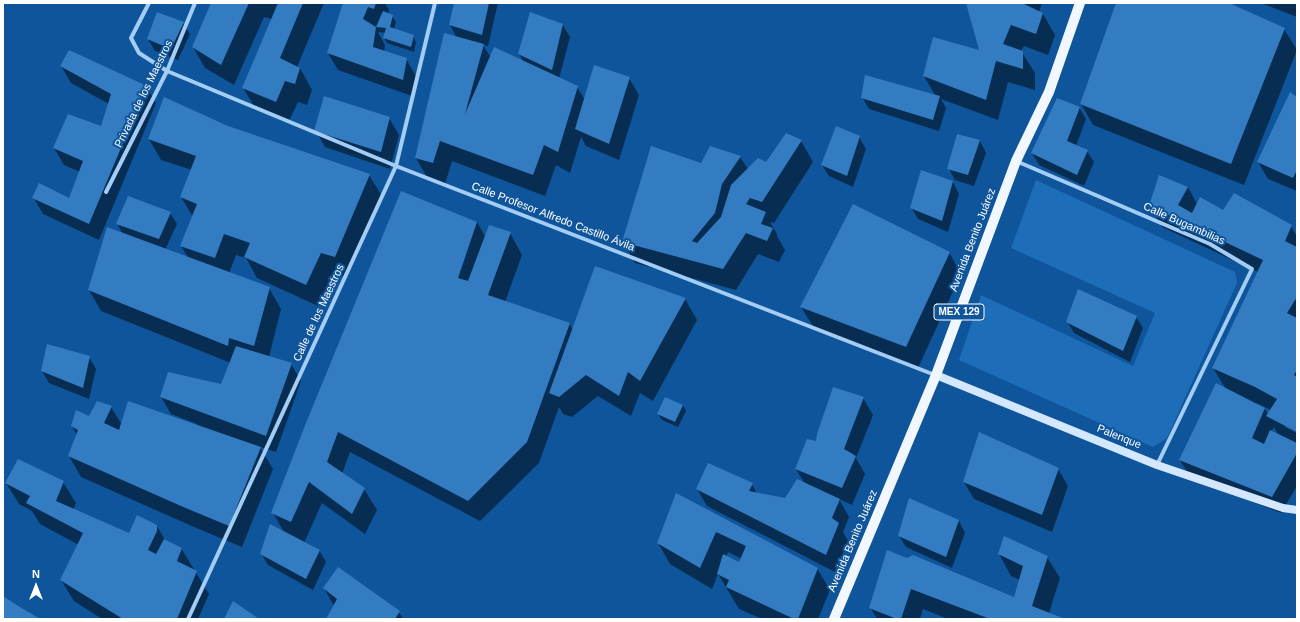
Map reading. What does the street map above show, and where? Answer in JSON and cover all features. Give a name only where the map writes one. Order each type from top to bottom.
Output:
[{"type":"main road","name":"Avenida Benito Juárez","points":[[834,619],[936,375],[1016,161],[1049,92],[1080,3]]},
{"type":"main road","name":"Palenque","points":[[936,375],[1157,465],[1283,508],[1297,510]]},
{"type":"street","name":"Calle Profesor Alfredo Castillo Ávila","points":[[149,3],[131,38],[139,53],[167,71],[396,166],[936,375]]},
{"type":"street","name":"Privada de los Maestros","points":[[106,192],[167,71],[195,3]]},
{"type":"street","name":"Calle de los Maestros","points":[[188,619],[396,166],[435,3]]},
{"type":"street","name":"Calle Bugambilias","points":[[1016,161],[1210,244],[1252,269],[1157,465]]},
{"type":"shaded area","points":[[1036,180],[1235,272],[1237,283],[1167,438],[1153,447],[959,360],[981,295],[1133,366],[1155,313],[1011,248]]},
{"type":"building","points":[[211,3],[249,3],[221,65],[192,47]]},
{"type":"building","points":[[278,3],[303,3],[280,58],[300,68],[295,84],[285,81],[276,102],[242,88]]},
{"type":"building","points":[[343,3],[376,3],[374,9],[368,7],[363,19],[376,27],[373,47],[407,58],[403,80],[327,53]]},
{"type":"building","points":[[454,3],[489,3],[482,35],[449,25]]},
{"type":"building","points":[[966,3],[1024,3],[1043,13],[1036,34],[1011,25],[1003,44],[1023,51],[1023,69],[996,61],[986,100],[923,76],[933,37],[979,50]]},
{"type":"building","points":[[1116,3],[1229,3],[1285,28],[1231,164],[1080,104]]},
{"type":"building","points":[[383,11],[393,15],[390,27],[414,35],[411,47],[383,38],[386,28],[376,27]]},
{"type":"building","points":[[157,12],[184,22],[171,49],[147,39]]},
{"type":"building","points":[[530,12],[563,24],[552,70],[518,54]]},
{"type":"building","points":[[444,33],[484,44],[465,114],[494,47],[578,86],[558,152],[544,145],[533,175],[440,141],[433,163],[415,158]]},
{"type":"building","points":[[69,50],[147,86],[89,224],[32,198],[39,183],[69,198],[83,161],[53,148],[68,114],[101,126],[111,94],[60,66]]},
{"type":"building","points":[[594,65],[630,77],[609,144],[575,129]]},
{"type":"building","points":[[865,75],[940,96],[933,120],[861,98]]},
{"type":"building","points":[[1290,92],[1297,97],[1297,170],[1293,178],[1257,162]]},
{"type":"building","points":[[324,96],[390,117],[381,152],[314,131]]},
{"type":"building","points":[[164,97],[228,126],[370,174],[335,257],[321,253],[306,285],[244,257],[250,243],[224,234],[215,258],[180,246],[197,204],[180,197],[196,156],[148,139]]},
{"type":"building","points":[[1057,98],[1080,107],[1067,141],[1088,150],[1077,175],[1031,153]]},
{"type":"building","points":[[836,126],[860,136],[847,176],[821,165]]},
{"type":"building","points":[[786,133],[802,140],[762,202],[750,198],[746,204],[766,212],[761,224],[773,228],[767,241],[746,233],[723,269],[622,242],[651,146],[701,163],[710,146],[741,156],[722,184],[715,213],[692,241],[697,243],[721,217],[731,185],[758,158],[766,162]]},
{"type":"building","points":[[957,134],[980,140],[968,175],[947,169]]},
{"type":"building","points":[[921,170],[953,181],[942,221],[910,208]]},
{"type":"building","points":[[1159,175],[1188,187],[1178,205],[1192,213],[1200,197],[1223,210],[1234,193],[1292,225],[1285,241],[1297,247],[1297,297],[1287,313],[1297,318],[1297,370],[1294,375],[1297,377],[1297,432],[1266,416],[1277,399],[1255,387],[1212,368],[1263,260],[1149,206]]},
{"type":"building","points":[[401,191],[477,222],[458,278],[468,281],[489,225],[511,232],[488,295],[570,323],[527,442],[468,501],[338,432],[327,462],[365,488],[352,514],[309,482],[291,522],[271,513],[306,423]]},
{"type":"building","points":[[128,196],[171,212],[159,239],[116,224]]},
{"type":"building","points":[[853,204],[950,252],[906,347],[800,307]]},
{"type":"building","points":[[107,227],[270,287],[254,346],[229,338],[228,346],[88,290]]},
{"type":"building","points":[[595,266],[686,298],[640,381],[628,372],[619,396],[586,375],[559,397],[549,393]]},
{"type":"building","points":[[1078,289],[1137,316],[1123,351],[1066,322]]},
{"type":"building","points":[[47,344],[90,356],[83,388],[41,371]]},
{"type":"building","points":[[236,346],[292,363],[266,436],[160,397],[168,372],[221,384]]},
{"type":"building","points":[[1216,383],[1265,408],[1252,438],[1264,444],[1270,430],[1297,443],[1297,453],[1272,497],[1179,460]]},
{"type":"building","points":[[833,387],[864,397],[844,449],[856,456],[842,488],[795,469],[807,439],[816,441]]},
{"type":"building","points":[[665,397],[683,405],[675,422],[657,414]]},
{"type":"building","points":[[97,401],[112,406],[104,423],[119,430],[128,401],[261,447],[229,526],[68,456],[78,430],[71,426],[76,410],[89,416]]},
{"type":"building","points":[[979,432],[1059,468],[1042,515],[963,482]]},
{"type":"building","points":[[18,459],[64,481],[56,501],[129,533],[137,515],[157,525],[157,531],[148,550],[156,554],[164,539],[182,548],[177,561],[197,571],[177,619],[123,619],[60,580],[83,533],[26,503],[30,496],[5,483]]},
{"type":"building","points":[[708,463],[753,483],[749,491],[785,498],[797,479],[840,499],[832,518],[839,523],[826,555],[696,489]]},
{"type":"building","points":[[676,493],[818,568],[798,619],[794,619],[726,587],[729,580],[717,574],[723,554],[739,562],[746,546],[716,532],[700,568],[657,543]]},
{"type":"building","points":[[909,498],[959,520],[946,557],[898,536]]},
{"type":"building","points":[[270,524],[320,550],[306,579],[260,554]]},
{"type":"building","points":[[1004,536],[1048,556],[1032,606],[1065,619],[990,619],[911,589],[901,619],[897,619],[869,608],[887,550],[907,558],[913,555],[1014,597],[1023,566],[998,554]]},
{"type":"building","points":[[338,567],[400,611],[395,619],[326,619],[337,599],[323,588]]},
{"type":"building","points":[[3,596],[15,604],[40,619],[3,619]]},
{"type":"building","points":[[233,601],[259,619],[224,619]]}]
